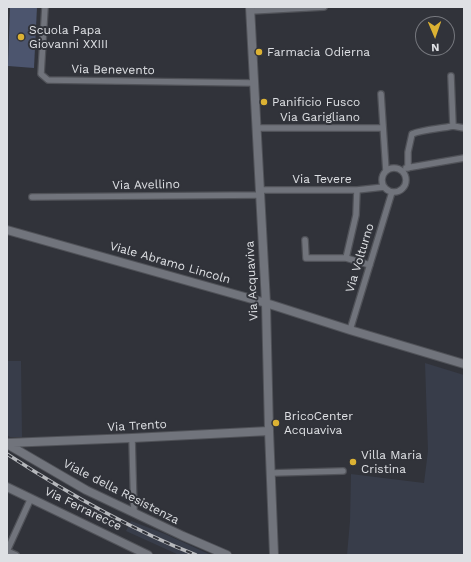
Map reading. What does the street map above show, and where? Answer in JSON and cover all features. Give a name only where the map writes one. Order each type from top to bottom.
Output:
[{"type":"street","name":"Via Benevento","points":[[45,7],[41,74],[48,80],[254,83]]},
{"type":"street","points":[[250,9],[324,7]]},
{"type":"street","name":"Via Acquaviva","points":[[250,9],[266,303],[274,555]]},
{"type":"street","points":[[451,76],[453,126]]},
{"type":"street","points":[[381,94],[386,171],[382,180],[384,187],[392,192],[396,192],[403,188],[406,182],[405,174],[399,169]]},
{"type":"street","points":[[408,168],[408,152],[412,134],[421,130],[436,130],[453,126],[464,128]]},
{"type":"street","name":"Via Garigliano","points":[[257,128],[383,128]]},
{"type":"street","points":[[386,171],[392,168],[408,168],[464,158]]},
{"type":"street","name":"Via Tevere","points":[[260,193],[357,190],[384,187]]},
{"type":"street","points":[[346,258],[356,215],[357,190]]},
{"type":"street","name":"Via Volturno","points":[[350,330],[392,192]]},
{"type":"street","name":"Via Avellino","points":[[32,197],[260,193]]},
{"type":"street","name":"Viale Abramo Lincoln","points":[[7,230],[266,303],[464,364]]},
{"type":"street","points":[[305,240],[306,258],[346,258],[370,265]]},
{"type":"street","name":"Via Trento","points":[[7,444],[269,431]]},
{"type":"street","points":[[132,438],[134,513]]},
{"type":"street","name":"Viale della Resistenza","points":[[7,444],[86,490],[227,555]]},
{"type":"street","points":[[271,473],[343,471]]},
{"type":"street","name":"Via Ferrarecce","points":[[7,487],[134,552],[148,555]]},
{"type":"street","points":[[7,555],[7,551],[31,498]]},
{"type":"street","points":[[7,551],[16,555]]},
{"type":"shaded area","name":"Scuola Papa Giovanni XXIII","points":[[10,7],[37,7],[34,68],[8,66]]},
{"type":"shaded area","points":[[7,361],[21,361],[22,437],[10,437],[7,435]]},
{"type":"shaded area","points":[[425,363],[464,375],[464,555],[347,555],[350,521],[351,474],[424,483],[428,451]]},
{"type":"shaded area","points":[[131,521],[165,534],[211,555],[179,555],[126,531]]},
{"type":"railway","points":[[7,454],[53,483],[123,522],[196,555]]},
{"type":"place","name":"Scuola Papa Giovanni XXIII","points":[[21,37]]},
{"type":"place","name":"Farmacia Odierna","points":[[259,52]]},
{"type":"place","name":"Panificio Fusco","points":[[264,102]]},
{"type":"place","name":"BricoCenter Acquaviva","points":[[276,423]]},
{"type":"place","name":"Villa Maria Cristina","points":[[353,462]]}]
